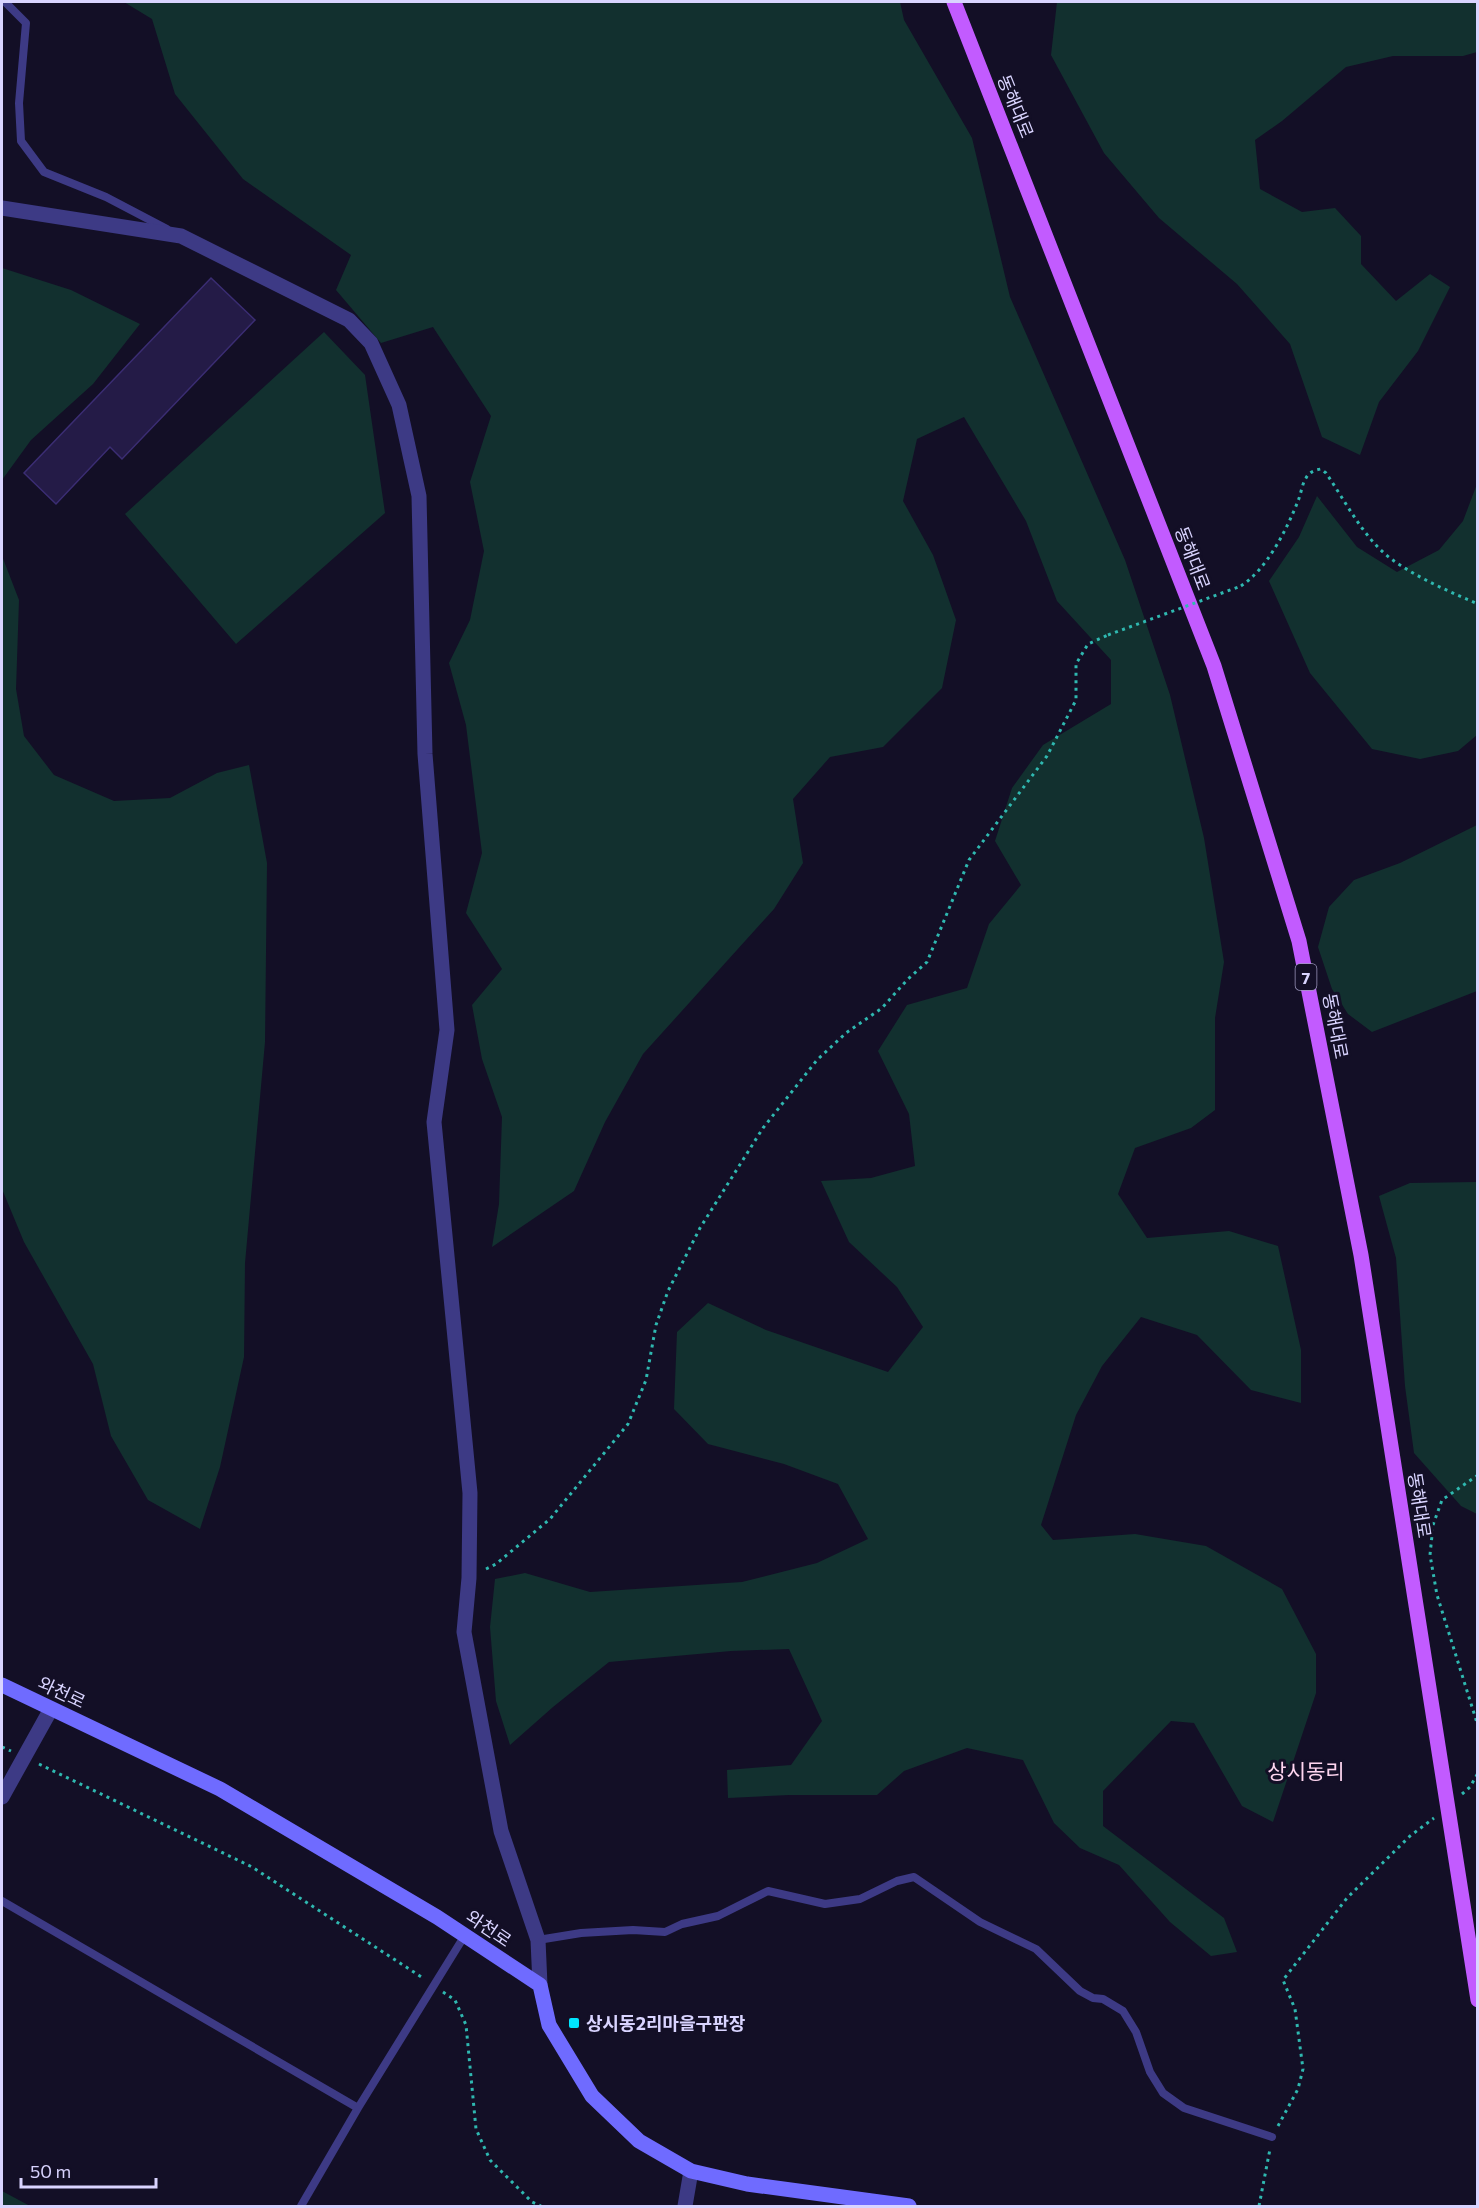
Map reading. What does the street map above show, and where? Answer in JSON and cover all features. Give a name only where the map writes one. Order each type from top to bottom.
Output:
[{"type":"main road","name":"동해대로","points":[[954,2],[1214,666],[1299,941],[1361,1255],[1478,2000]]},
{"type":"street","points":[[2,208],[181,236],[349,320],[371,343],[399,405],[419,496],[425,754],[447,1030],[434,1122],[470,1493],[469,1578],[464,1632],[498,1819],[538,1940],[540,1985],[549,2025],[592,2096],[639,2141],[691,2171],[747,2184],[909,2206]]},
{"type":"street","name":"와천로","points":[[2,1685],[220,1789],[465,1935],[540,1985]]},
{"type":"street","points":[[2,1797],[51,1709]]},
{"type":"street","points":[[685,2206],[691,2171]]},
{"type":"lane","points":[[5,2],[26,23],[19,103],[21,141],[44,172],[106,197],[181,236]]},
{"type":"lane","points":[[538,1940],[581,1933],[633,1930],[665,1932],[682,1924],[718,1916],[768,1890],[825,1905],[860,1899],[897,1881],[914,1877],[980,1922],[1035,1950],[1080,1991],[1093,1998],[1103,1999],[1123,2011],[1137,2032],[1150,2072],[1163,2093],[1184,2108],[1272,2137]]},
{"type":"lane","points":[[2,1901],[358,2108]]},
{"type":"lane","points":[[301,2206],[358,2108],[465,1935]]},
{"type":"path","points":[[469,1578],[496,1564],[550,1519],[628,1424],[646,1380],[656,1325],[668,1291],[700,1228],[764,1128],[817,1060],[846,1033],[882,1008],[927,962],[969,860],[1047,756],[1076,700],[1076,664],[1088,644],[1241,586],[1269,558],[1279,542],[1299,500],[1305,478],[1314,470],[1321,469],[1368,535],[1394,561],[1448,591],[1478,604]]},
{"type":"path","points":[[1478,1476],[1442,1500],[1434,1525],[1430,1555],[1437,1594],[1478,1726]]},
{"type":"path","points":[[2,1747],[252,1867],[455,2000],[466,2025],[476,2129],[490,2160],[532,2202],[541,2206]]},
{"type":"path","points":[[1259,2206],[1272,2137],[1298,2089],[1304,2069],[1295,2009],[1283,1980],[1347,1898],[1410,1836],[1448,1808],[1470,1786],[1478,1773]]},
{"type":"green space","points":[[124,2],[900,2],[904,20],[972,138],[1010,297],[1125,560],[1170,695],[1204,838],[1224,962],[1215,1018],[1215,1110],[1191,1128],[1135,1148],[1118,1194],[1147,1238],[1229,1231],[1278,1246],[1301,1350],[1301,1403],[1251,1390],[1197,1335],[1141,1317],[1102,1366],[1076,1415],[1041,1525],[1053,1540],[1135,1534],[1206,1546],[1282,1589],[1316,1654],[1316,1693],[1273,1822],[1242,1806],[1194,1723],[1171,1721],[1103,1791],[1103,1826],[1224,1918],[1237,1952],[1211,1956],[1170,1922],[1119,1865],[1080,1848],[1054,1823],[1023,1760],[967,1748],[904,1771],[877,1795],[728,1798],[727,1770],[791,1765],[822,1721],[789,1649],[731,1651],[609,1662],[510,1745],[496,1701],[490,1627],[495,1579],[525,1573],[590,1592],[742,1582],[817,1563],[868,1539],[838,1484],[784,1464],[708,1444],[674,1409],[677,1332],[708,1303],[766,1330],[888,1372],[923,1327],[897,1287],[849,1242],[821,1181],[871,1178],[915,1166],[909,1114],[878,1051],[907,1005],[967,988],[989,924],[1021,885],[995,841],[1012,788],[1043,745],[1111,704],[1111,660],[1057,601],[1026,521],[964,417],[917,439],[903,501],[933,555],[956,620],[942,688],[883,747],[830,757],[793,799],[803,863],[774,909],[643,1054],[605,1122],[574,1191],[492,1247],[499,1204],[502,1117],[482,1059],[472,1005],[502,969],[466,913],[482,853],[466,725],[449,663],[470,620],[484,551],[470,482],[491,416],[433,327],[381,343],[336,290],[351,255],[243,179],[175,94],[152,19]]},
{"type":"green space","points":[[1057,2],[1477,2],[1477,52],[1463,56],[1393,56],[1346,67],[1282,121],[1255,140],[1260,189],[1302,212],[1335,208],[1361,236],[1361,264],[1396,301],[1430,274],[1450,287],[1418,351],[1379,402],[1360,455],[1322,437],[1290,344],[1237,284],[1159,218],[1104,153],[1051,55]]},
{"type":"green space","points":[[2,268],[71,290],[140,324],[93,384],[31,440],[2,480]]},
{"type":"green space","points":[[324,332],[365,375],[385,513],[236,644],[125,514]]},
{"type":"green space","points":[[1477,484],[1477,735],[1458,751],[1420,759],[1372,749],[1310,673],[1269,581],[1299,537],[1317,496],[1357,547],[1397,572],[1439,550],[1463,521]]},
{"type":"green space","points":[[2,556],[19,600],[16,689],[24,736],[54,775],[114,801],[170,798],[217,773],[249,765],[267,863],[265,1042],[245,1263],[244,1357],[220,1467],[200,1529],[148,1500],[111,1436],[93,1364],[24,1242],[2,1189]]},
{"type":"green space","points":[[1477,825],[1477,991],[1372,1032],[1348,1014],[1332,989],[1318,947],[1329,907],[1354,880],[1400,863]]},
{"type":"green space","points":[[1478,1182],[1477,1514],[1461,1506],[1414,1453],[1405,1386],[1396,1258],[1379,1196],[1410,1183]]},
{"type":"green space","points":[[2,2191],[30,2206],[2,2206]]},
{"type":"building","points":[[211,278],[255,320],[122,459],[110,447],[56,504],[24,473]]},
{"type":"place","name":"상시동2리마을구판장","points":[[574,2023]]},
{"type":"district","name":"상시동리","points":[[1306,1770]]}]
